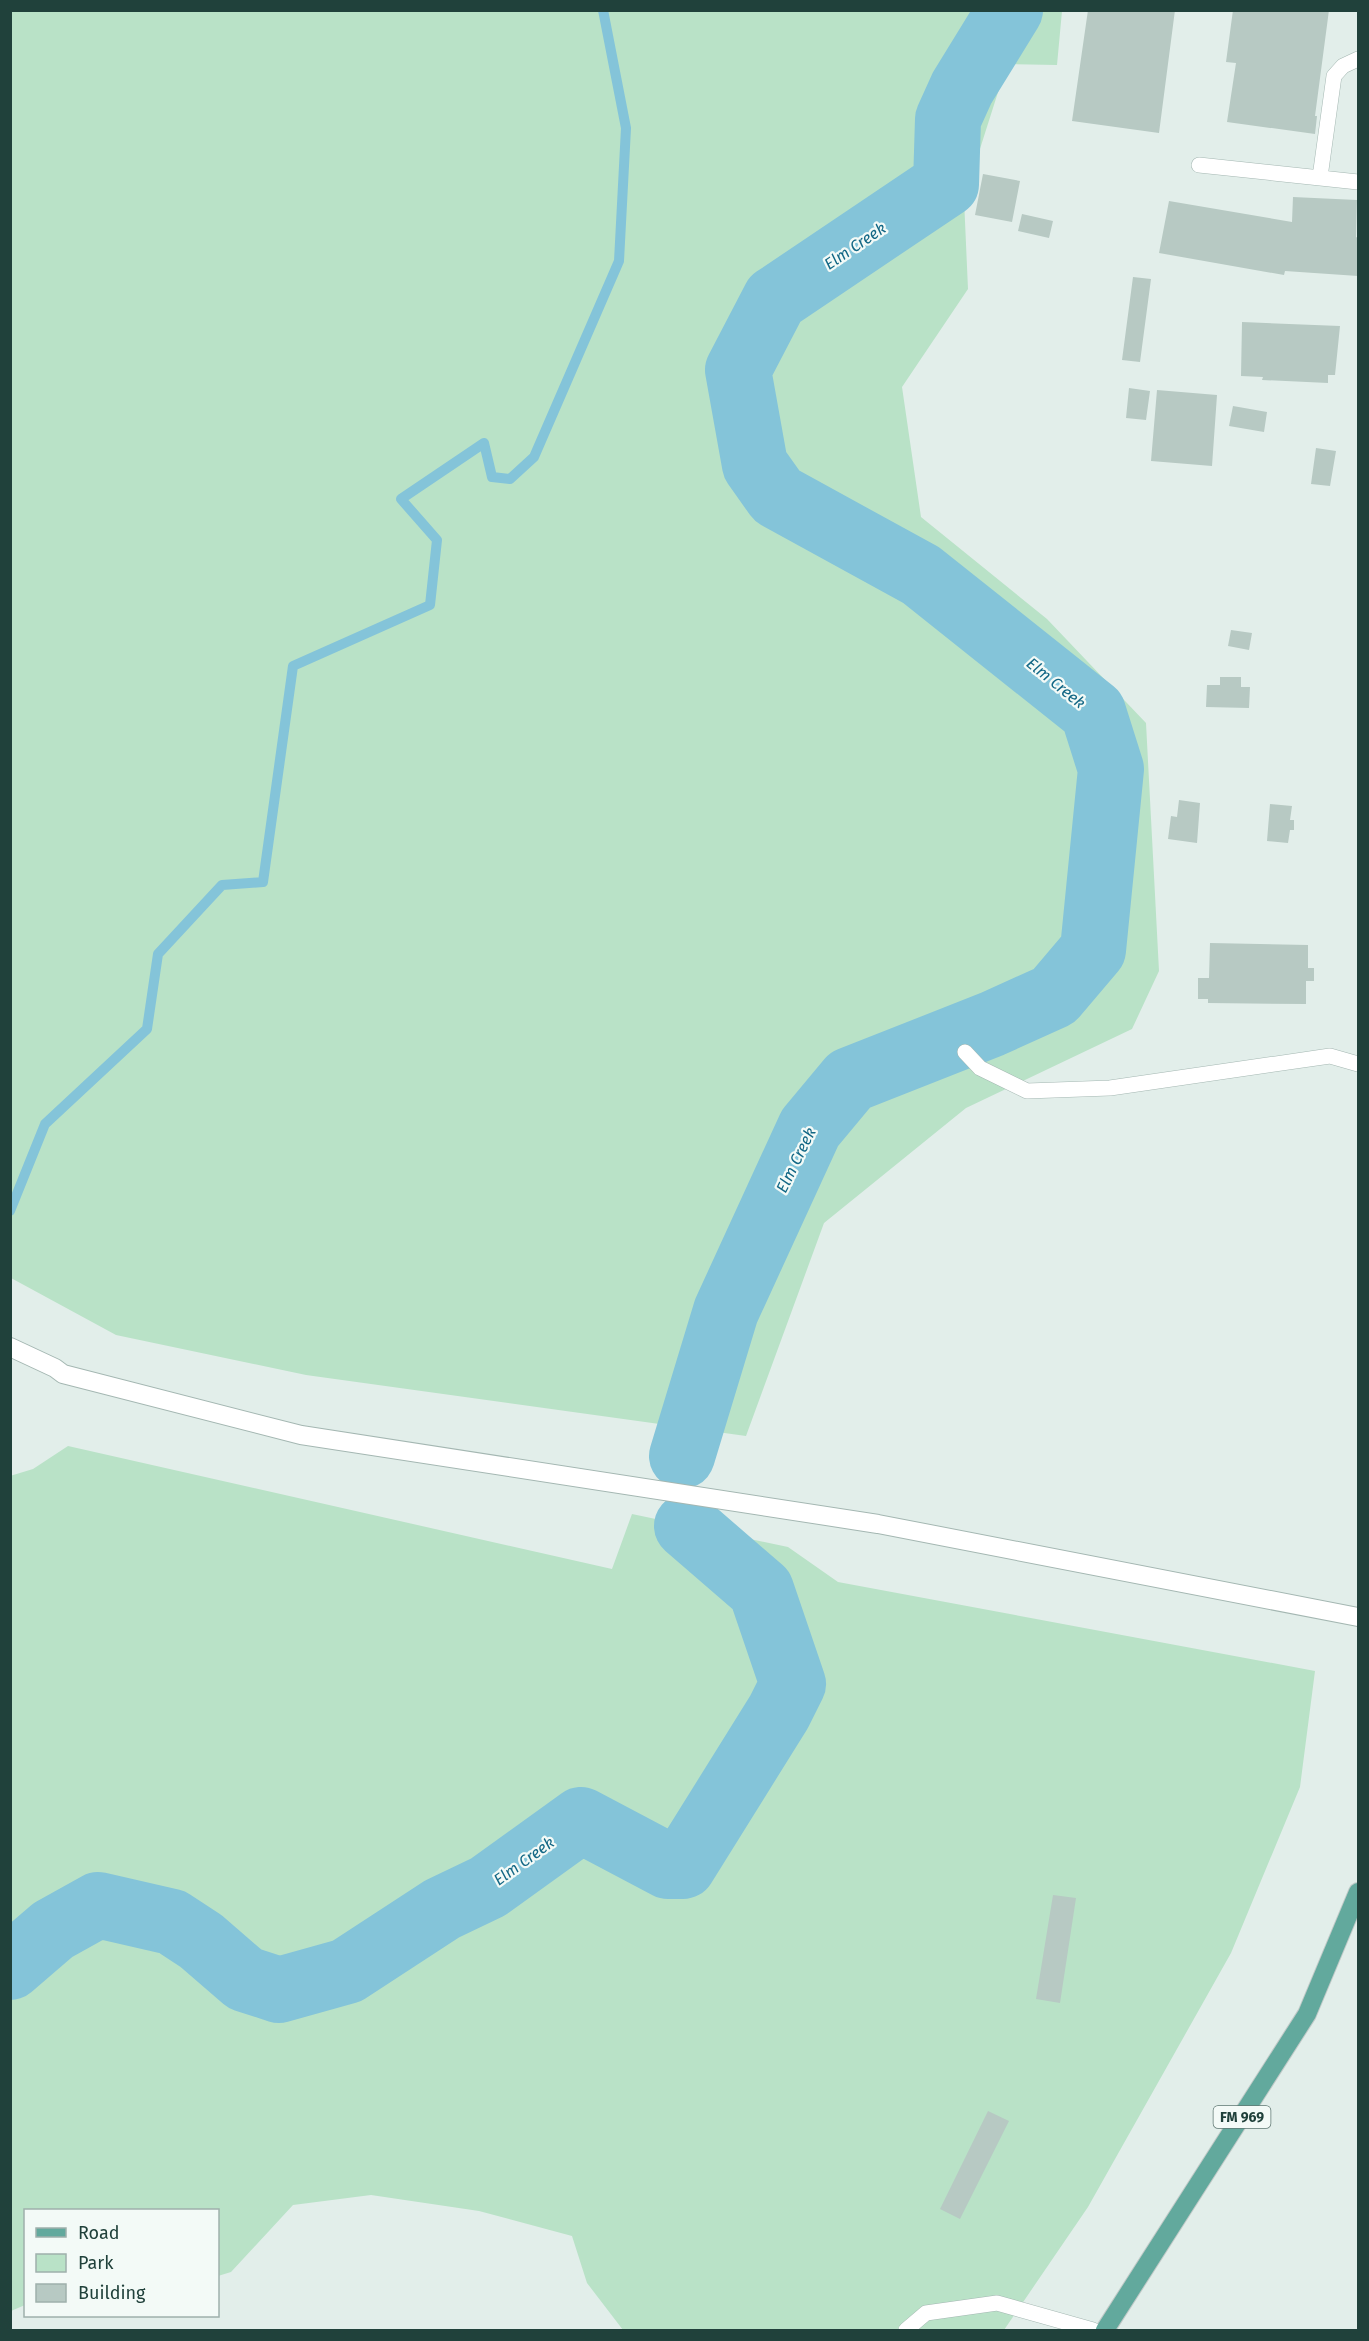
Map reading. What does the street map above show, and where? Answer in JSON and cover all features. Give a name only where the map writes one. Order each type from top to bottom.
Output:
[{"type":"main road","name":"FM 969","points":[[1105,2331],[1307,2014],[1359,1892]]},
{"type":"street","points":[[10,1347],[63,1374],[301,1435],[878,1524],[1359,1617]]},
{"type":"lane","points":[[1320,177],[1334,76],[1343,66],[1359,59]]},
{"type":"lane","points":[[1199,165],[1359,182]]},
{"type":"lane","points":[[964,1052],[980,1068],[1027,1091],[1110,1088],[1330,1056],[1359,1064]]},
{"type":"lane","points":[[906,2331],[926,2313],[997,2303],[1093,2331]]},
{"type":"green space","points":[[10,11],[1062,11],[1057,65],[1007,64],[964,199],[968,289],[902,387],[921,517],[1047,619],[1146,723],[1159,971],[1132,1029],[966,1108],[824,1223],[746,1436],[306,1375],[116,1335],[11,1278]]},
{"type":"green space","points":[[68,1446],[612,1569],[632,1514],[788,1547],[838,1582],[1315,1671],[1300,1787],[1231,1953],[1088,2207],[1004,2330],[623,2330],[587,2283],[572,2236],[479,2211],[371,2195],[293,2205],[231,2272],[219,2276],[219,2209],[24,2209],[24,2305],[11,2311],[10,1476],[33,1469]]},
{"type":"building","points":[[1088,10],[1175,10],[1159,133],[1072,121]]},
{"type":"building","points":[[1233,10],[1329,10],[1315,116],[1317,116],[1315,134],[1227,122],[1236,63],[1226,62]]},
{"type":"building","points":[[983,174],[1020,181],[1012,222],[975,215]]},
{"type":"building","points":[[1293,197],[1357,200],[1358,276],[1285,271],[1284,275],[1159,253],[1169,201],[1292,222]]},
{"type":"building","points":[[1022,214],[1053,221],[1049,238],[1018,231]]},
{"type":"building","points":[[1133,277],[1151,279],[1140,362],[1122,360]]},
{"type":"building","points":[[1242,322],[1340,326],[1335,375],[1328,375],[1328,383],[1262,380],[1263,377],[1241,376]]},
{"type":"building","points":[[1129,388],[1150,391],[1146,420],[1126,418]]},
{"type":"building","points":[[1157,390],[1217,395],[1212,466],[1151,461]]},
{"type":"building","points":[[1233,406],[1267,412],[1264,432],[1229,426]]},
{"type":"building","points":[[1316,448],[1336,451],[1330,486],[1311,484]]},
{"type":"building","points":[[1231,630],[1252,633],[1249,650],[1228,646]]},
{"type":"building","points":[[1220,677],[1241,677],[1241,687],[1250,687],[1249,708],[1206,707],[1207,685],[1220,685]]},
{"type":"building","points":[[1179,800],[1200,803],[1197,843],[1168,839],[1171,816],[1177,817]]},
{"type":"building","points":[[1270,804],[1292,806],[1290,820],[1294,820],[1294,830],[1290,830],[1288,843],[1267,841]]},
{"type":"building","points":[[1210,943],[1308,945],[1308,968],[1314,968],[1314,981],[1306,981],[1306,1004],[1208,1003],[1208,999],[1198,999],[1198,978],[1209,978]]},
{"type":"building","points":[[1053,1895],[1076,1898],[1060,2003],[1036,1999]]},
{"type":"building","points":[[988,2111],[1009,2121],[960,2219],[940,2209]]},
{"type":"waterway","points":[[10,1211],[45,1124],[147,1029],[158,954],[222,885],[263,882],[293,666],[430,605],[437,540],[401,499],[484,443],[492,477],[510,479],[534,457],[619,261],[626,128],[603,10]]},
{"type":"waterway","name":"Elm Creek","points":[[682,1456],[726,1311],[810,1128],[850,1080],[992,1024],[1054,996],[1093,950],[1111,769],[1093,712],[921,575],[777,496],[755,465],[738,370],[775,299],[946,184],[948,119],[962,88],[1010,10]]},
{"type":"waterway","name":"Elm Creek","points":[[10,1967],[53,1930],[98,1905],[172,1922],[201,1941],[245,1979],[279,1990],[347,1971],[442,1909],[488,1887],[581,1820],[668,1866],[683,1866],[779,1712],[793,1684],[761,1590],[687,1526]]}]
